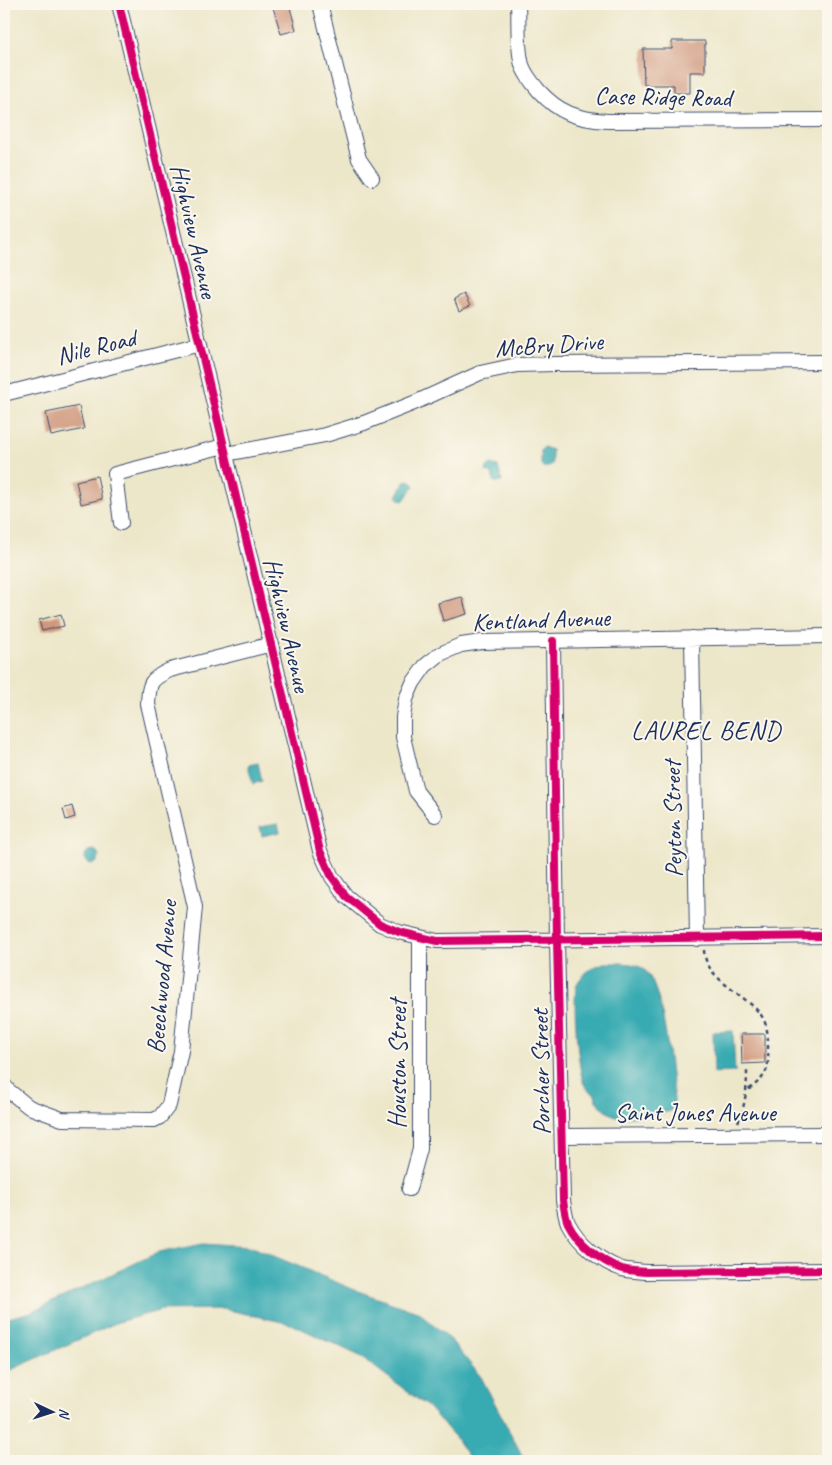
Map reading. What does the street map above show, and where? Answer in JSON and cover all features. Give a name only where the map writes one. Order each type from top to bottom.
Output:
[{"type":"street","name":"Highview Avenue","points":[[119,4],[320,851],[332,877],[346,896],[380,924],[420,938],[437,941],[557,940],[701,944]]},
{"type":"street","points":[[320,4],[359,159],[372,178]]},
{"type":"street","name":"Case Ridge Road","points":[[518,4],[519,44],[523,67],[533,84],[550,103],[566,113],[588,120],[607,121],[828,120]]},
{"type":"street","name":"Nile Road","points":[[4,394],[200,344]]},
{"type":"street","name":"McBry Drive","points":[[121,523],[115,474],[225,450],[333,433],[373,420],[480,373],[516,365],[828,362]]},
{"type":"street","name":"Kentland Avenue","points":[[434,815],[416,791],[403,736],[402,717],[406,699],[413,683],[425,666],[440,654],[461,645],[482,642],[828,636]]},
{"type":"street","name":"Peyton Street","points":[[692,638],[701,944]]},
{"type":"street","name":"Porcher Street","points":[[553,641],[563,1200],[567,1222],[588,1248],[610,1263],[623,1269],[646,1272],[828,1270]]},
{"type":"street","name":"Beechwood Avenue","points":[[4,1085],[28,1107],[62,1119],[154,1120],[160,1117],[169,1105],[180,1051],[195,907],[148,704],[148,687],[157,675],[170,670],[272,644]]},
{"type":"street","points":[[701,944],[828,936]]},
{"type":"street","name":"Houston Street","points":[[409,1189],[420,1149],[420,938]]},
{"type":"street","name":"Saint Jones Avenue","points":[[562,1136],[828,1134]]},
{"type":"path","points":[[701,944],[706,964],[761,1014],[767,1028],[769,1065],[767,1072],[761,1080],[747,1090]]},
{"type":"path","points":[[738,1122],[747,1090],[747,1068]]},
{"type":"water","points":[[544,447],[552,450],[552,464],[549,467],[543,467],[541,464],[541,450]]},
{"type":"water","points":[[490,464],[498,466],[502,482],[494,482],[492,474],[486,471]]},
{"type":"water","points":[[405,481],[413,482],[414,486],[404,500],[401,501],[397,496]]},
{"type":"water","points":[[258,763],[262,781],[253,784],[248,765]]},
{"type":"water","points":[[278,824],[280,832],[262,836],[260,827]]},
{"type":"water","points":[[89,850],[95,850],[99,857],[95,864],[89,864],[85,860],[85,854]]},
{"type":"water","points":[[604,963],[624,963],[638,966],[650,976],[656,990],[665,1028],[674,1099],[674,1106],[671,1111],[641,1117],[617,1116],[609,1113],[596,1101],[595,1094],[587,1089],[584,1084],[575,1017],[577,984],[585,974]]},
{"type":"water","points":[[733,1031],[735,1072],[714,1073],[713,1032]]},
{"type":"water","points":[[203,1243],[250,1246],[355,1290],[420,1313],[449,1338],[481,1377],[525,1461],[471,1461],[455,1437],[428,1407],[360,1356],[291,1324],[224,1309],[162,1310],[118,1322],[4,1373],[4,1319],[31,1312],[159,1252]]},
{"type":"building","points":[[272,4],[289,4],[296,30],[281,34]]},
{"type":"building","points":[[672,41],[705,41],[705,72],[690,72],[690,93],[674,93],[674,85],[644,85],[643,49],[672,49]]},
{"type":"building","points":[[464,294],[470,306],[459,311],[454,299]]},
{"type":"building","points":[[79,406],[84,429],[51,436],[46,413]]},
{"type":"building","points":[[97,476],[102,499],[81,504],[76,481]]},
{"type":"building","points":[[462,597],[467,614],[443,621],[438,603]]},
{"type":"building","points":[[61,614],[64,626],[42,631],[39,620]]},
{"type":"building","points":[[72,806],[75,817],[66,820],[63,809]]},
{"type":"building","points":[[741,1034],[765,1034],[765,1063],[742,1064]]},
{"type":"cycle path","points":[[119,4],[320,851],[332,877],[346,896],[380,924],[399,932],[437,941],[828,936]]},
{"type":"cycle path","points":[[553,641],[563,1200],[568,1223],[578,1238],[598,1257],[625,1270],[646,1272],[828,1270]]},
{"type":"district","name":"LAUREL BEND","points":[[706,730]]}]
